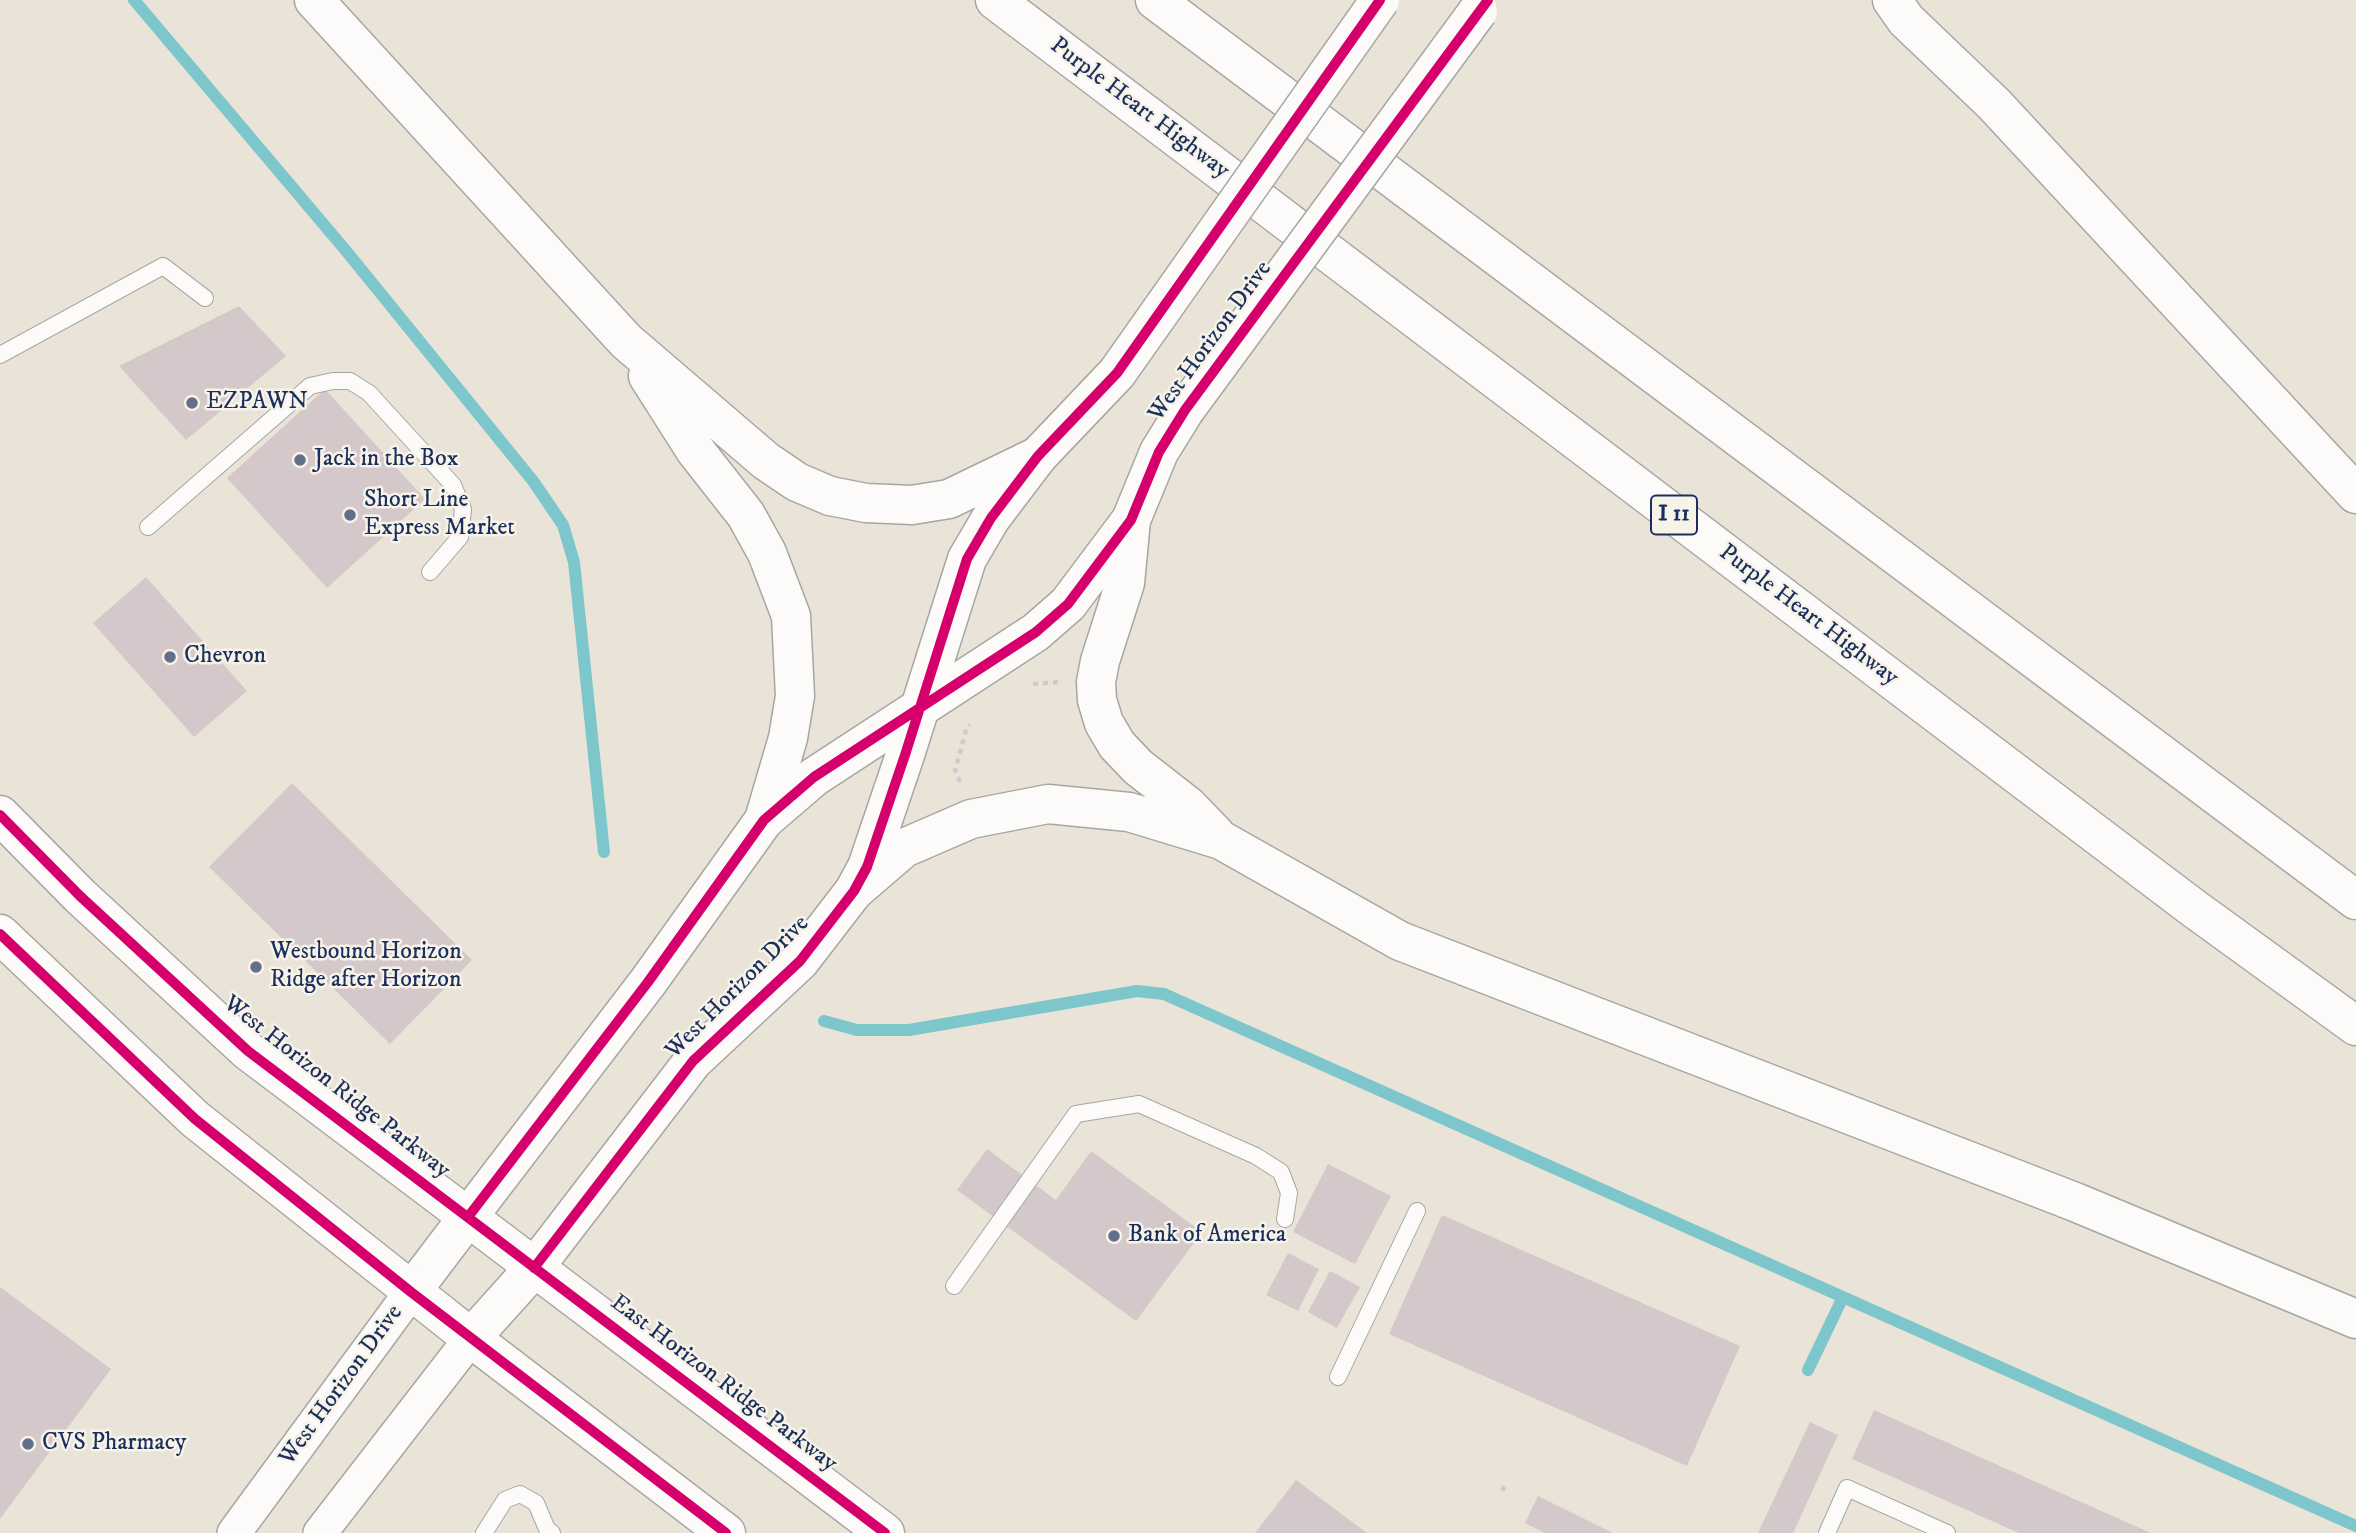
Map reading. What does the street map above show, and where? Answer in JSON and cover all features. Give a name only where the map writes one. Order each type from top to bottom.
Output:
[{"type":"main road","points":[[314,0],[626,341],[766,461],[797,482],[830,496],[912,505],[949,499],[1038,456]]},
{"type":"main road","name":"Purple Heart Highway","points":[[995,0],[2192,907],[2356,1026]]},
{"type":"main road","points":[[1155,0],[2356,900]]},
{"type":"main road","name":"West Horizon Drive","points":[[471,1338],[534,1268],[693,1061],[800,961],[854,891],[867,867],[967,559],[991,518],[1038,456],[1117,373],[1380,0]]},
{"type":"main road","name":"West Horizon Drive","points":[[411,1292],[648,982],[764,820],[814,777],[1035,632],[1068,604],[1131,520],[1159,452],[1185,410],[1483,6]]},
{"type":"main road","points":[[1891,6],[1994,104],[2356,494]]},
{"type":"main road","points":[[626,341],[695,450],[746,515],[767,553],[791,615],[795,695],[788,738],[764,820]]},
{"type":"main road","points":[[1131,520],[1125,583],[1104,643],[1096,682],[1104,723],[1116,745],[1138,767],[1188,806],[1221,840]]},
{"type":"main road","points":[[854,891],[904,848],[971,819],[1034,806],[1090,806],[1129,812],[1221,840],[1400,941],[2075,1202],[2356,1319]]},
{"type":"main road","name":"West Horizon Ridge Parkway","points":[[0,815],[80,896],[248,1051],[534,1268]]},
{"type":"main road","points":[[0,934],[195,1119],[411,1292],[726,1533]]},
{"type":"main road","name":"East Horizon Ridge Parkway","points":[[534,1268],[885,1533]]},
{"type":"street","name":"West Horizon Drive","points":[[234,1533],[411,1292]]},
{"type":"street","name":"West Horizon Drive","points":[[320,1533],[471,1338]]},
{"type":"lane","points":[[0,355],[163,266],[205,298]]},
{"type":"lane","points":[[148,527],[310,386],[333,380],[350,381],[369,393],[453,485],[463,509],[460,537],[430,572]]},
{"type":"lane","points":[[954,1286],[1076,1114],[1139,1104],[1256,1156],[1281,1172],[1289,1193],[1284,1219]]},
{"type":"lane","points":[[1338,1377],[1417,1211]]},
{"type":"lane","points":[[1827,1533],[1847,1488],[1947,1533]]},
{"type":"lane","points":[[484,1533],[505,1500],[520,1494],[536,1503],[547,1529],[552,1533]]},
{"type":"path","points":[[1024,690],[1036,683],[1063,682]]},
{"type":"path","points":[[962,787],[955,770],[967,727],[978,720]]},
{"type":"path","points":[[1502,1491],[1506,1484]]},
{"type":"building","name":"EZPAWN","points":[[239,306],[286,356],[186,440],[119,366]]},
{"type":"building","points":[[325,389],[425,499],[327,588],[227,478]]},
{"type":"building","points":[[146,577],[247,691],[194,737],[93,623]]},
{"type":"building","points":[[292,783],[472,960],[390,1044],[209,867]]},
{"type":"building","name":"Bank of America","points":[[987,1149],[1056,1200],[1091,1151],[1202,1232],[1136,1321],[957,1190]]},
{"type":"building","points":[[1328,1164],[1391,1196],[1355,1264],[1293,1232]]},
{"type":"building","points":[[1442,1215],[1740,1346],[1687,1466],[1389,1334]]},
{"type":"building","points":[[1288,1253],[1319,1269],[1298,1311],[1266,1295]]},
{"type":"building","points":[[1330,1271],[1360,1287],[1337,1328],[1308,1312]]},
{"type":"building","name":"CVS Pharmacy","points":[[0,1287],[111,1369],[0,1519]]},
{"type":"building","points":[[1874,1410],[2151,1533],[2019,1533],[1852,1459]]},
{"type":"building","points":[[1810,1422],[1838,1435],[1793,1533],[1758,1533]]},
{"type":"building","points":[[1296,1480],[1367,1533],[1255,1533]]},
{"type":"building","points":[[1538,1496],[1613,1533],[1545,1533],[1525,1523]]},
{"type":"waterway","points":[[134,0],[347,252],[533,481],[563,525],[574,562],[604,852]]},
{"type":"waterway","points":[[824,1021],[857,1030],[909,1030],[1137,991],[1164,994],[2356,1526]]},
{"type":"waterway","points":[[1808,1370],[1843,1297]]},
{"type":"cycle path","points":[[534,1268],[693,1061],[800,961],[854,891],[867,867],[967,559],[991,518],[1038,456],[1117,373],[1380,0]]},
{"type":"cycle path","points":[[468,1217],[648,982],[764,820],[814,777],[1036,632],[1068,604],[1131,520],[1159,452],[1185,410],[1488,0]]},
{"type":"cycle path","points":[[0,815],[80,896],[248,1051],[885,1533]]},
{"type":"cycle path","points":[[0,934],[195,1119],[411,1292],[726,1533]]},
{"type":"place","name":"EZPAWN","points":[[192,403]]},
{"type":"place","name":"Jack in the Box","points":[[300,460]]},
{"type":"place","name":"Short Line Express Market","points":[[350,515]]},
{"type":"place","name":"Chevron","points":[[170,657]]},
{"type":"place","name":"Westbound Horizon Ridge after Horizon","points":[[256,967]]},
{"type":"place","name":"Bank of America","points":[[1114,1236]]},
{"type":"place","name":"CVS Pharmacy","points":[[28,1444]]}]
